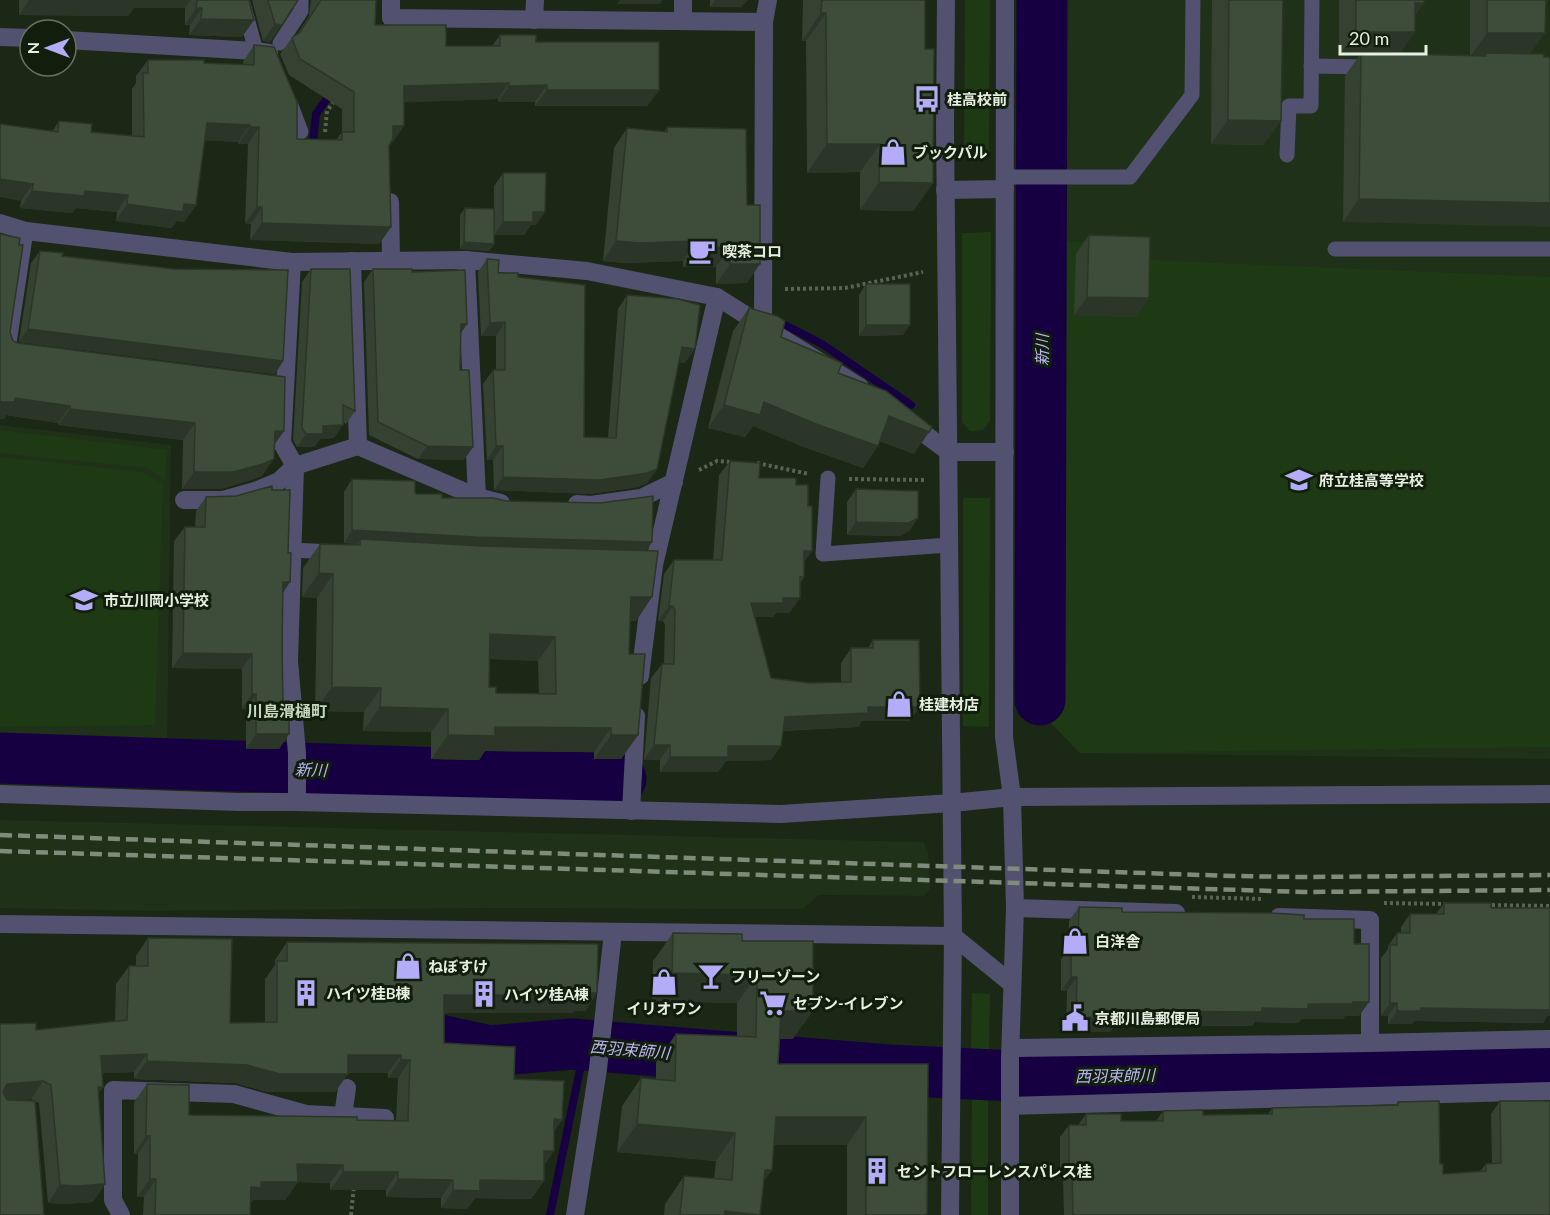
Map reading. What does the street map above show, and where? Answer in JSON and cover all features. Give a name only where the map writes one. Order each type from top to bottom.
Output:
[{"type":"street","points":[[391,0],[391,18],[764,22]]},
{"type":"street","points":[[534,20],[535,0]]},
{"type":"street","points":[[683,0],[683,21]]},
{"type":"street","points":[[763,324],[764,22],[768,0]]},
{"type":"street","points":[[946,0],[945,190],[953,936],[950,1215]]},
{"type":"street","points":[[1005,0],[1004,737],[1012,797],[1015,908],[1010,1099],[1010,1215]]},
{"type":"street","points":[[0,37],[18,38]]},
{"type":"street","points":[[78,41],[268,49]]},
{"type":"street","points":[[945,190],[1005,183]]},
{"type":"street","points":[[390,184],[391,260]]},
{"type":"street","points":[[0,224],[26,231],[292,262],[466,260],[587,271],[717,297],[763,324],[877,399]]},
{"type":"street","points":[[466,260],[477,497]]},
{"type":"street","points":[[352,261],[358,446]]},
{"type":"street","points":[[292,262],[279,384],[282,442],[295,466],[289,661],[297,753],[297,802]]},
{"type":"street","points":[[631,802],[648,564],[674,482],[717,297]]},
{"type":"street","points":[[894,412],[949,452],[1005,452]]},
{"type":"street","points":[[184,500],[223,500],[255,491],[279,481],[295,466],[358,446],[477,497],[497,503],[520,504]]},
{"type":"street","points":[[556,504],[591,505],[641,498],[674,482]]},
{"type":"street","points":[[0,794],[239,802],[631,802],[781,814],[1012,797],[1550,794]]},
{"type":"street","points":[[1015,908],[1196,914]]},
{"type":"street","points":[[1266,917],[1370,920],[1370,1043]]},
{"type":"street","points":[[0,924],[953,936],[1012,984]]},
{"type":"street","points":[[575,1215],[598,1069],[613,932]]},
{"type":"street","points":[[1011,1053],[1550,1039]]},
{"type":"street","points":[[344,1116],[347,1088]]},
{"type":"street","points":[[121,1215],[113,1200],[113,1090],[234,1094],[306,1114],[385,1118]]},
{"type":"street","points":[[1010,1099],[1550,1091]]},
{"type":"lane","points":[[242,0],[277,71]]},
{"type":"lane","points":[[268,49],[301,11],[301,0]]},
{"type":"lane","points":[[1005,183],[1130,177],[1192,94],[1193,0]]},
{"type":"lane","points":[[1287,155],[1289,106],[1311,106],[1312,0]]},
{"type":"lane","points":[[1311,66],[1383,67]]},
{"type":"lane","points":[[285,91],[301,132]]},
{"type":"lane","points":[[26,231],[4,350],[32,353]]},
{"type":"lane","points":[[1335,249],[1550,249]]},
{"type":"lane","points":[[828,478],[823,555],[949,545]]},
{"type":"lane","points":[[292,550],[350,553]]},
{"type":"path","points":[[325,133],[327,111],[340,93]]},
{"type":"path","points":[[763,289],[845,288],[923,272]]},
{"type":"path","points":[[351,1215],[354,1182]]},
{"type":"shaded area","points":[[965,0],[990,0],[989,154],[982,160],[971,160],[964,153]]},
{"type":"shaded area","name":"府立桂高等学校","points":[[1052,0],[1550,0],[1550,759],[1080,753],[1046,718]]},
{"type":"shaded area","points":[[991,232],[990,421],[983,430],[970,431],[962,422],[962,233]]},
{"type":"shaded area","name":"府立桂高等学校","points":[[1136,241],[1147,260],[1550,277],[1550,747],[1080,753],[1046,718],[1051,242]]},
{"type":"shaded area","name":"市立川岡小学校","points":[[0,425],[171,445],[167,755],[0,754]]},
{"type":"shaded area","points":[[0,430],[167,450],[165,480],[148,468],[0,453]]},
{"type":"shaded area","name":"市立川岡小学校","points":[[0,457],[142,472],[163,484],[155,725],[0,727]]},
{"type":"shaded area","points":[[963,498],[990,498],[989,727],[963,726]]},
{"type":"shaded area","points":[[0,820],[923,842],[928,852],[930,889],[924,896],[819,895],[803,909],[489,908],[153,911],[0,908]]},
{"type":"shaded area","points":[[972,993],[990,994],[989,1054],[971,1053]]},
{"type":"shaded area","points":[[972,1092],[988,1092],[988,1215],[971,1215]]},
{"type":"building","points":[[197,0],[249,0],[254,20],[201,19],[202,8],[196,8]]},
{"type":"building","points":[[268,0],[298,0],[282,25],[275,24]]},
{"type":"building","points":[[321,0],[376,0],[375,25],[446,25],[446,46],[500,46],[500,35],[536,35],[536,42],[659,42],[659,90],[547,90],[547,85],[509,86],[509,83],[404,86],[404,126],[393,126],[393,138],[389,146],[391,227],[262,223],[262,207],[257,207],[259,127],[250,127],[250,125],[207,123],[196,205],[184,204],[183,212],[127,204],[128,195],[85,191],[84,196],[32,191],[33,184],[0,179],[0,124],[58,132],[59,121],[92,124],[91,132],[144,137],[143,73],[148,73],[148,60],[204,60],[204,63],[254,65],[254,45],[274,47],[297,102],[297,139],[342,140],[342,132],[354,132],[354,92],[300,59],[292,38],[300,32]]},
{"type":"building","points":[[822,0],[925,0],[925,49],[934,49],[933,183],[879,182],[880,144],[827,144],[826,13],[821,13]]},
{"type":"building","points":[[1229,0],[1283,0],[1281,121],[1228,120]]},
{"type":"building","points":[[1356,0],[1424,0],[1424,3],[1415,3],[1415,32],[1356,32]]},
{"type":"building","points":[[1487,0],[1546,0],[1545,33],[1487,33]]},
{"type":"building","points":[[1361,53],[1486,56],[1486,53],[1544,54],[1544,57],[1550,57],[1550,203],[1359,199]]},
{"type":"building","points":[[667,127],[746,129],[747,205],[760,205],[760,264],[730,264],[730,247],[697,248],[697,241],[639,243],[616,241],[627,128],[667,132]]},
{"type":"building","points":[[503,173],[546,173],[545,212],[533,212],[533,222],[503,222]]},
{"type":"building","points":[[465,208],[494,209],[494,244],[464,242]]},
{"type":"building","points":[[0,234],[20,238],[19,245],[23,245],[10,332],[13,341],[285,377],[284,431],[275,431],[274,459],[233,472],[194,472],[195,423],[70,409],[70,406],[15,398],[15,402],[0,402]]},
{"type":"building","points":[[1089,235],[1150,237],[1149,298],[1087,297]]},
{"type":"building","points":[[40,251],[63,253],[62,256],[174,269],[288,270],[283,361],[28,329]]},
{"type":"building","points":[[487,259],[499,260],[498,273],[518,273],[518,277],[585,285],[584,437],[616,438],[627,295],[678,299],[700,305],[695,349],[682,347],[657,469],[647,473],[600,480],[503,477],[503,446],[496,446],[493,370],[505,370],[505,322],[490,323]]},
{"type":"building","points":[[311,269],[350,269],[355,411],[343,405],[343,425],[323,426],[323,434],[306,434],[302,428]]},
{"type":"building","points":[[373,269],[412,269],[412,272],[465,270],[467,324],[461,324],[460,370],[469,370],[473,447],[427,446],[378,422]]},
{"type":"building","points":[[866,284],[910,284],[910,325],[866,325]]},
{"type":"building","points":[[749,308],[777,316],[785,321],[781,337],[842,363],[838,373],[886,391],[932,427],[929,432],[889,416],[878,446],[816,424],[764,402],[760,415],[724,405]]},
{"type":"building","points":[[730,461],[760,463],[759,478],[796,478],[796,485],[808,485],[808,506],[812,506],[812,551],[804,551],[804,577],[800,577],[800,598],[783,598],[783,603],[751,603],[771,678],[810,683],[851,682],[851,648],[873,648],[873,640],[919,640],[920,707],[868,707],[868,713],[785,717],[781,746],[728,746],[728,757],[670,757],[670,745],[654,745],[662,664],[674,664],[675,610],[673,606],[669,606],[674,560],[722,560]]},
{"type":"building","points":[[352,479],[415,481],[416,494],[442,494],[442,498],[600,503],[653,496],[652,542],[475,537],[352,530]]},
{"type":"building","points":[[272,486],[272,490],[290,490],[288,553],[291,553],[290,582],[283,582],[282,648],[283,701],[289,701],[289,734],[256,734],[256,694],[252,694],[252,654],[183,653],[185,527],[205,527],[206,497],[236,496]]},
{"type":"building","points":[[856,489],[918,491],[918,518],[909,523],[856,522]]},
{"type":"building","points":[[360,539],[482,546],[658,551],[652,597],[631,597],[629,654],[645,654],[638,735],[611,735],[611,728],[495,727],[495,736],[448,735],[448,709],[380,707],[381,688],[332,687],[333,574],[319,573],[320,544],[360,545]],"holes":[[[490,634],[555,637],[556,694],[496,693],[496,687],[489,687]]]},
{"type":"building","points":[[1444,903],[1491,903],[1491,908],[1550,908],[1550,1010],[1421,1008],[1421,1011],[1397,1011],[1397,1003],[1390,1003],[1390,945],[1397,945],[1397,933],[1410,933],[1410,914],[1444,914]]},
{"type":"building","points":[[1079,907],[1122,908],[1122,912],[1268,913],[1304,915],[1304,919],[1354,919],[1354,944],[1369,944],[1369,1002],[1308,1004],[1308,1009],[1262,1008],[1262,1012],[1120,1011],[1120,1018],[1076,1017],[1077,977],[1071,977],[1071,945],[1078,945]]},
{"type":"building","points":[[673,933],[742,934],[742,941],[813,941],[813,1011],[781,1011],[778,1064],[928,1064],[927,1215],[866,1215],[866,1117],[776,1117],[772,1170],[765,1170],[760,1215],[725,1211],[725,1215],[680,1215],[684,1176],[732,1180],[735,1133],[637,1124],[641,1078],[675,1081],[676,1034],[756,1037],[757,975],[672,973]]},
{"type":"building","points":[[148,938],[232,939],[230,1023],[277,1022],[277,961],[287,961],[287,942],[598,944],[597,993],[585,993],[585,995],[444,995],[444,1043],[515,1047],[514,1079],[564,1081],[562,1120],[554,1119],[554,1151],[544,1151],[544,1181],[480,1180],[480,1191],[453,1190],[453,1180],[398,1179],[398,1172],[343,1172],[343,1165],[297,1164],[298,1182],[261,1182],[261,1188],[251,1187],[250,1215],[155,1215],[156,1179],[150,1179],[150,1136],[146,1136],[147,1084],[189,1085],[189,1115],[357,1117],[357,1120],[408,1121],[410,1060],[401,1060],[401,1055],[348,1055],[348,1074],[280,1074],[247,1065],[147,1061],[147,1054],[101,1056],[103,1087],[98,1087],[105,1184],[60,1185],[51,1085],[43,1081],[7,1084],[3,1092],[7,1100],[35,1101],[44,1215],[0,1215],[0,1024],[36,1023],[36,1030],[127,1020],[129,966],[148,966]]},
{"type":"building","points":[[1439,1101],[1440,1164],[1443,1164],[1443,1174],[1486,1171],[1486,1164],[1501,1163],[1500,1101],[1550,1101],[1550,1215],[1073,1215],[1072,1166],[1069,1166],[1069,1125],[1086,1125],[1086,1114],[1121,1114],[1121,1121],[1163,1121],[1163,1111],[1203,1110],[1203,1115],[1272,1114],[1272,1108],[1398,1105],[1398,1102]]},
{"type":"waterway","name":"新川","points":[[1040,700],[1042,0]]},
{"type":"waterway","points":[[312,150],[316,114],[333,90]]},
{"type":"waterway","points":[[779,322],[822,344],[911,405]]},
{"type":"waterway","name":"新川","points":[[0,758],[621,779]]},
{"type":"waterway","name":"西羽束師川","points":[[376,1030],[391,1029],[489,1051],[572,1044],[889,1070],[1037,1077],[1550,1065]]},
{"type":"waterway","points":[[550,1215],[585,1045]]},
{"type":"railway","points":[[0,835],[1233,876],[1550,875]]},
{"type":"railway","points":[[0,851],[1304,892],[1550,890]]},
{"type":"place","name":"桂高校前","points":[[927,99]]},
{"type":"place","name":"ブックパル","points":[[893,152]]},
{"type":"place","name":"喫茶コロ","points":[[702,251]]},
{"type":"place","name":"府立桂高等学校","points":[[1299,480]]},
{"type":"place","name":"市立川岡小学校","points":[[84,600]]},
{"type":"place","name":"桂建材店","points":[[899,704]]},
{"type":"place","name":"白洋舎","points":[[1075,941]]},
{"type":"place","name":"ねぼすけ","points":[[408,966]]},
{"type":"place","name":"フリーゾーン","points":[[711,976]]},
{"type":"place","name":"イリオワン","points":[[664,982]]},
{"type":"place","name":"ハイツ桂B棟","points":[[306,993]]},
{"type":"place","name":"ハイツ桂A棟","points":[[484,994]]},
{"type":"place","name":"セブン-イレブン","points":[[773,1003]]},
{"type":"place","name":"京都川島郵便局","points":[[1075,1018]]},
{"type":"place","name":"セントフローレンスパレス桂","points":[[877,1171]]},
{"type":"district","name":"川島滑樋町","points":[[287,710]]}]
